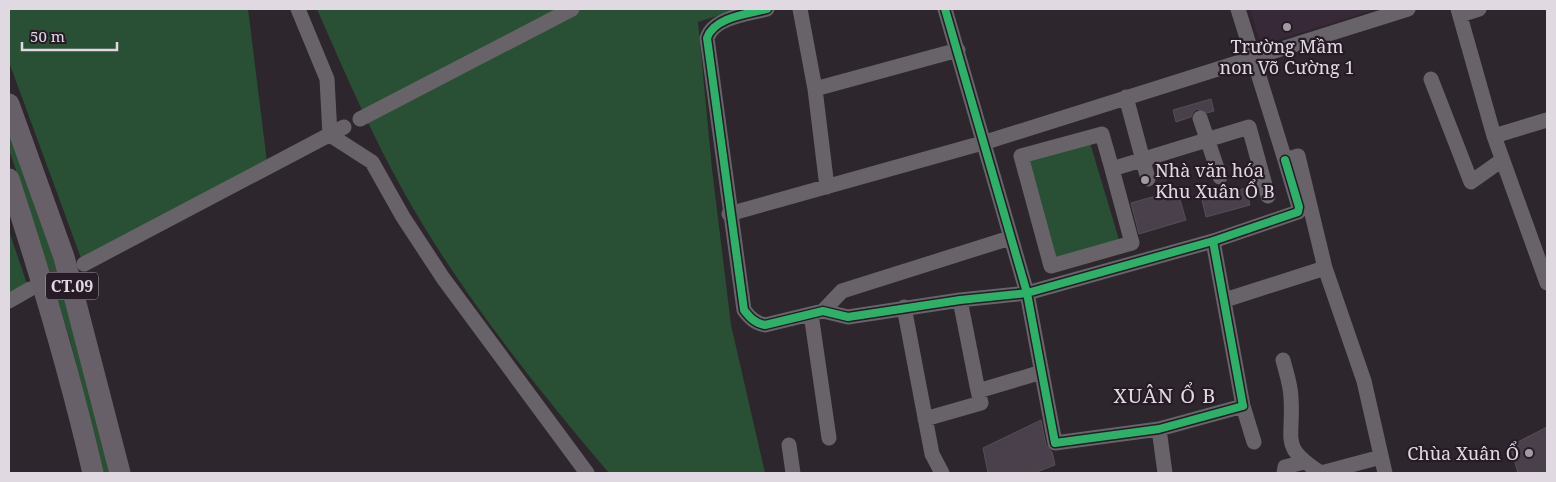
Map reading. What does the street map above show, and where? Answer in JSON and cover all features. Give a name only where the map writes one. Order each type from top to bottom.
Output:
[{"type":"highway","name":"CT.09","points":[[9,104],[64,256],[120,473]]},
{"type":"highway","name":"CT.09","points":[[9,179],[52,317],[93,473]]},
{"type":"street","points":[[298,9],[327,79],[330,135]]},
{"type":"street","points":[[360,119],[572,9]]},
{"type":"street","points":[[767,9],[719,23],[712,29],[707,38],[729,214],[744,310],[750,318],[765,326],[817,312],[848,317],[904,307],[1027,293],[1213,240],[1298,212],[1299,207],[1255,58],[1238,9]]},
{"type":"street","points":[[800,9],[815,89],[827,188]]},
{"type":"street","points":[[946,9],[986,142],[1010,238],[1027,293],[1054,443],[1159,429],[1243,406]]},
{"type":"street","points":[[729,214],[986,142],[1408,9]]},
{"type":"street","points":[[1479,9],[1459,12],[1494,136],[1547,283]]},
{"type":"street","points":[[815,89],[958,50]]},
{"type":"street","points":[[1431,79],[1471,182],[1502,160]]},
{"type":"street","points":[[1126,97],[1148,179]]},
{"type":"street","points":[[1200,118],[1220,177]]},
{"type":"street","points":[[1494,136],[1547,120]]},
{"type":"street","points":[[84,264],[344,127]]},
{"type":"street","points":[[1112,169],[1142,158],[1249,127],[1268,196]]},
{"type":"street","points":[[1102,134],[1112,169],[1132,243],[1051,266],[1021,156],[1102,134]]},
{"type":"street","points":[[330,135],[372,162],[403,217],[442,278],[587,473]]},
{"type":"street","points":[[1285,160],[1298,156],[1325,268],[1364,381],[1385,473]]},
{"type":"street","points":[[817,312],[842,291],[1010,238]]},
{"type":"street","points":[[1213,240],[1243,406],[1254,442]]},
{"type":"street","points":[[1225,300],[1325,268]]},
{"type":"street","points":[[9,300],[30,289]]},
{"type":"street","points":[[925,419],[981,403],[960,300]]},
{"type":"street","points":[[904,307],[932,454],[942,473]]},
{"type":"street","points":[[817,312],[829,438]]},
{"type":"street","points":[[1283,360],[1292,397],[1290,429],[1292,450],[1304,462],[1321,473],[1381,457]]},
{"type":"street","points":[[978,391],[1042,372]]},
{"type":"street","points":[[1159,429],[1165,473]]},
{"type":"street","points":[[789,445],[793,473]]},
{"type":"street","points":[[1284,473],[1285,467],[1304,462]]},
{"type":"shaded area","name":"Trường Mầm non Võ Cường 1","points":[[1250,9],[1377,9],[1261,45]]},
{"type":"green space","points":[[9,9],[248,9],[267,162],[81,258],[9,62]]},
{"type":"green space","points":[[317,9],[738,9],[698,22],[712,169],[731,325],[765,473],[609,473],[501,339],[428,233],[406,196],[359,104]]},
{"type":"green space","points":[[9,130],[58,269],[112,473],[103,473],[70,340],[9,150]]},
{"type":"green space","points":[[1090,143],[1120,243],[1056,262],[1027,161]]},
{"type":"green space","points":[[9,231],[27,284],[9,293]]},
{"type":"building","points":[[1211,99],[1214,111],[1207,113],[1197,109],[1191,117],[1176,122],[1173,110]]},
{"type":"building","points":[[1246,188],[1250,205],[1206,217],[1202,200]]},
{"type":"building","points":[[1177,190],[1186,220],[1139,234],[1131,203]]},
{"type":"building","points":[[1041,420],[1046,445],[1052,452],[1055,465],[1034,473],[988,473],[983,448]]},
{"type":"building","name":"Chùa Xuân Ổ","points":[[1547,427],[1547,473],[1518,473],[1510,446]]},
{"type":"tunnel","points":[[33,288],[76,268]]},
{"type":"cycle path","points":[[767,9],[724,21],[717,25],[707,38],[744,310],[753,320],[761,324],[765,325],[823,311],[848,317],[960,300],[1027,293],[1213,241],[1298,212],[1299,207],[1285,160]]},
{"type":"cycle path","points":[[945,9],[1027,293],[1055,443],[1159,429],[1243,406],[1213,241]]},
{"type":"place","name":"Trường Mầm non Võ Cường 1","points":[[1287,27]]},
{"type":"place","name":"Nhà văn hóa Khu Xuân Ổ B","points":[[1145,180]]},
{"type":"place","name":"Chùa Xuân Ổ","points":[[1529,453]]},
{"type":"district","name":"XUÂN Ổ B","points":[[1165,395]]}]
